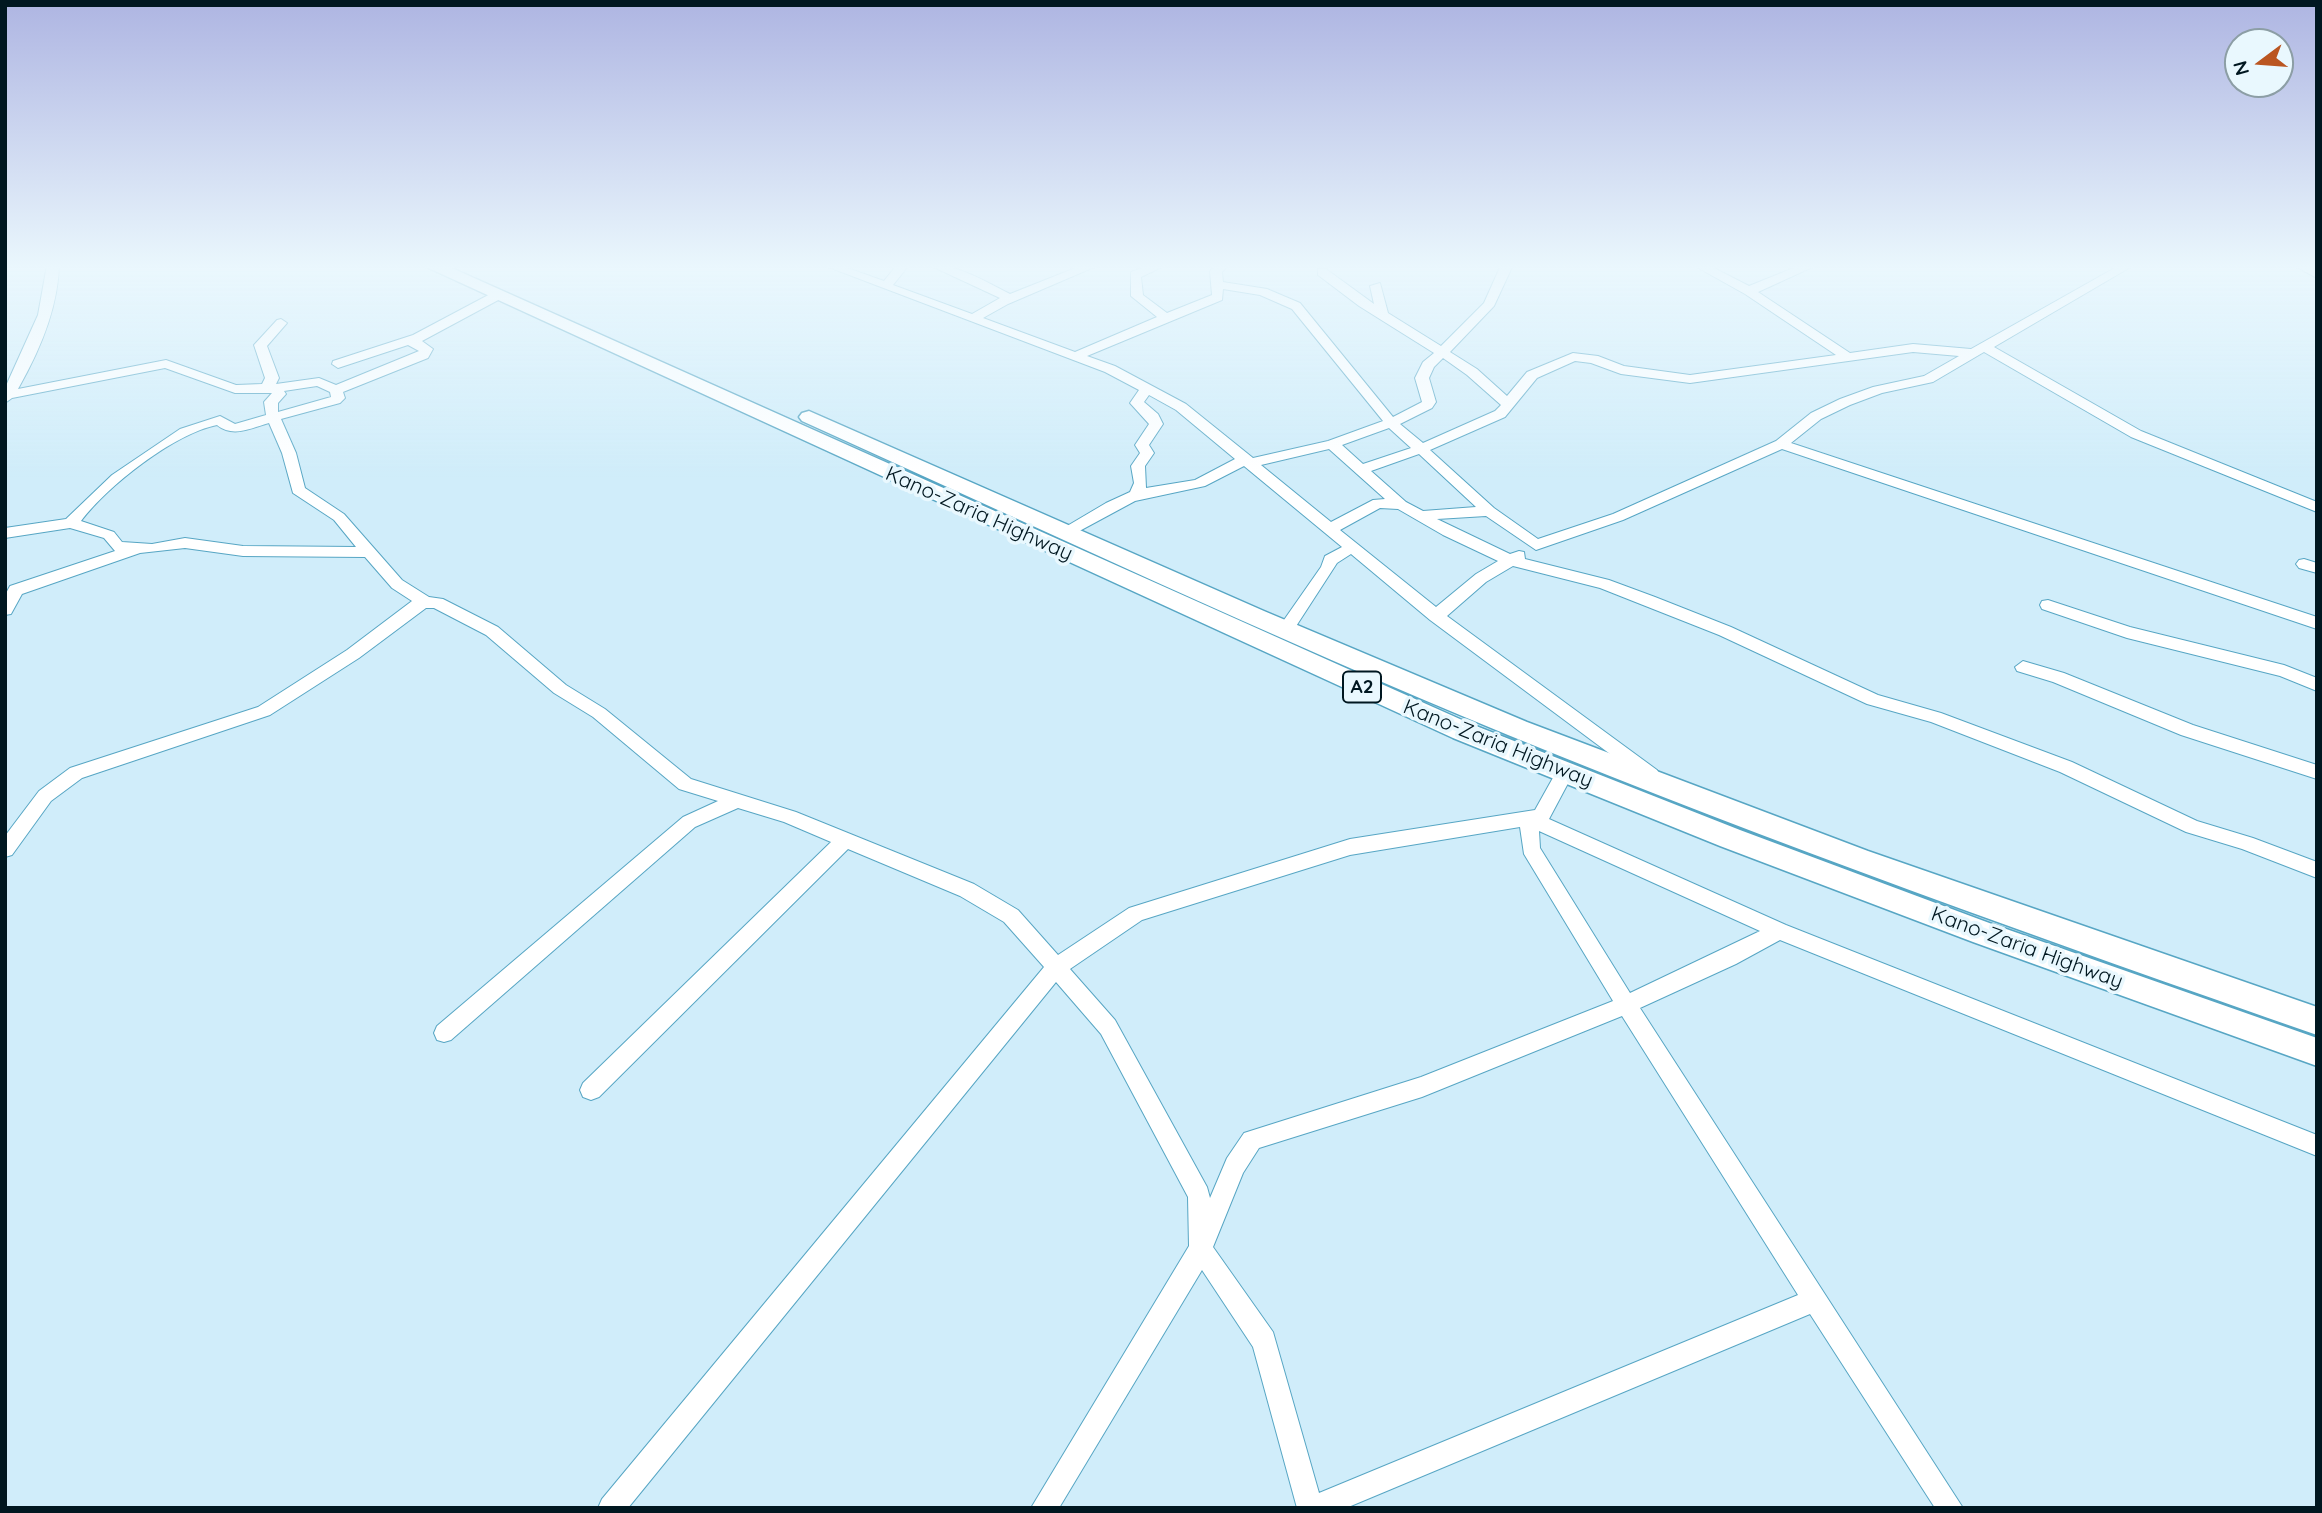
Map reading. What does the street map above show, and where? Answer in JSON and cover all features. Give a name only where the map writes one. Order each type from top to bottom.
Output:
[{"type":"highway","name":"Kano-Zaria Highway","points":[[587,336],[1462,731],[1983,933],[2317,1052]]},
{"type":"highway","name":"Kano-Zaria Highway","points":[[627,336],[1285,630],[1493,718],[1798,838],[2077,939],[2317,1021]]},
{"type":"street","points":[[7,397],[35,336]]},
{"type":"street","points":[[269,336],[260,345],[272,378],[272,387],[279,394],[271,402],[274,417],[289,453],[298,490],[339,517],[397,584],[425,602]]},
{"type":"street","points":[[338,364],[422,336]]},
{"type":"street","points":[[1021,336],[1110,369],[1181,407],[1354,546],[1436,616],[1663,783]]},
{"type":"street","points":[[1076,356],[1124,336]]},
{"type":"street","points":[[1320,336],[1391,423],[1489,511],[1536,545]]},
{"type":"street","points":[[1415,336],[1472,372],[1508,404]]},
{"type":"street","points":[[1067,532],[1099,512],[1136,495],[1166,487],[1192,485],[1249,461],[1332,444],[1391,423],[1429,402],[1422,378],[1428,365],[1460,336]]},
{"type":"street","points":[[1816,336],[1849,358]]},
{"type":"street","points":[[1436,616],[1467,588],[1536,545],[1618,517],[1782,444],[1816,416],[1844,402],[1878,390],[1928,379],[2002,336]]},
{"type":"street","points":[[7,397],[166,363],[231,388],[319,382],[336,390],[423,355],[427,349],[413,344],[417,338]]},
{"type":"street","points":[[1362,470],[1421,449],[1500,414],[1532,375],[1573,357],[1592,359],[1621,370],[1690,379],[1913,348],[1977,350],[2136,434],[2317,507]]},
{"type":"street","points":[[1136,495],[1141,483],[1138,466],[1147,453],[1142,445],[1156,424],[1153,417],[1137,403],[1146,388]]},
{"type":"street","points":[[49,526],[88,501],[122,472],[206,423],[220,420],[230,428],[274,417],[335,400],[338,398],[336,390]]},
{"type":"street","points":[[1332,444],[1401,505],[1511,561],[1604,584],[1649,601],[1725,631],[1873,700],[1935,717],[2066,767],[2192,827],[2317,870]]},
{"type":"street","points":[[1782,444],[2317,623]]},
{"type":"street","points":[[71,523],[88,501]]},
{"type":"street","points":[[1332,528],[1372,505],[1401,505]]},
{"type":"street","points":[[1420,516],[1489,511]]},
{"type":"street","points":[[5,533],[71,523],[109,535],[118,547],[140,548],[185,543],[243,551],[370,552]]},
{"type":"street","points":[[1285,630],[1328,568],[1330,560],[1354,546]]},
{"type":"street","points":[[5,610],[16,590],[140,548]]},
{"type":"street","points":[[5,850],[46,796],[76,773],[264,711],[353,654],[415,606],[425,602],[438,603],[492,631],[560,689],[599,713],[685,784],[790,817],[967,890],[1011,916],[1108,1027],[1199,1195],[1201,1249],[1265,1341],[1312,1508],[1815,1300]]},
{"type":"street","points":[[2048,605],[2127,632],[2284,671],[2317,685]]},
{"type":"street","points":[[2023,667],[2058,677],[2187,730],[2317,772]]},
{"type":"street","points":[[611,1508],[1056,967],[1136,914],[1350,847],[1541,816],[1565,772]]},
{"type":"street","points":[[444,1033],[689,822],[738,800]]},
{"type":"street","points":[[1529,818],[1779,931],[2317,1146]]},
{"type":"street","points":[[1529,818],[1531,849],[1626,1005],[1950,1508]]},
{"type":"street","points":[[591,1090],[845,840]]},
{"type":"street","points":[[1044,1508],[1201,1249],[1235,1166],[1252,1140],[1422,1087],[1626,1005],[1729,958],[1779,931]]}]
